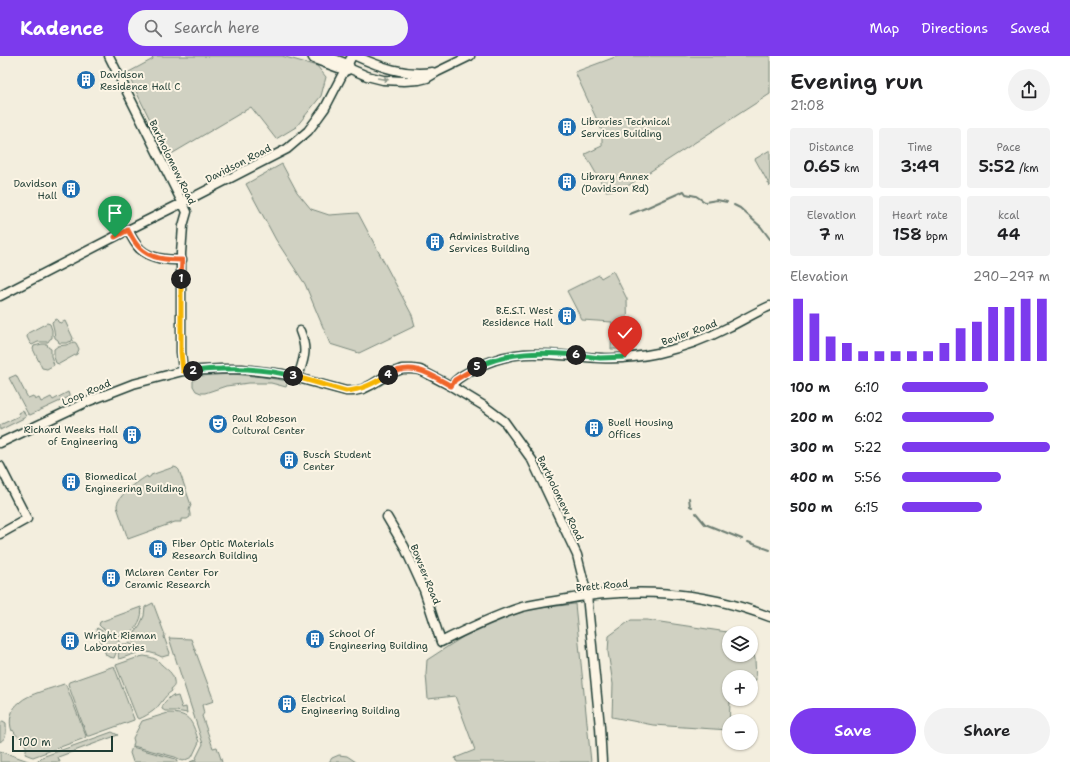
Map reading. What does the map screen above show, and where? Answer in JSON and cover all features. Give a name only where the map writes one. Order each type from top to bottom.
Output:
[{"type":"highway","points":[[316,56],[349,62]]},
{"type":"street","name":"Bartholomew Road","points":[[109,56],[187,212],[182,226],[181,352],[183,371],[242,369],[283,374],[298,377],[338,390],[354,391],[371,385],[395,371],[412,369],[426,372],[451,386],[484,406],[504,421],[532,460],[577,555],[587,595],[602,762]]},
{"type":"street","points":[[356,56],[392,70],[416,74],[437,72]]},
{"type":"street","points":[[349,62],[367,76],[383,80],[404,81],[427,78],[470,56]]},
{"type":"street","name":"Davidson Road","points":[[0,296],[287,150],[308,131],[325,108],[349,62]]},
{"type":"street","points":[[128,230],[139,248],[150,256],[172,260],[182,260]]},
{"type":"street","name":"Bevier Road","points":[[451,386],[455,380],[482,365],[501,358],[519,354],[548,353],[612,358],[646,355],[668,351],[728,328],[770,306]]},
{"type":"street","points":[[298,377],[305,356],[305,347],[300,331]]},
{"type":"street","name":"Loop Road","points":[[0,443],[104,395],[134,384],[183,371]]},
{"type":"street","points":[[0,466],[27,519],[0,534]]},
{"type":"street","name":"Bowser Road","points":[[386,516],[404,546],[424,590],[441,642]]},
{"type":"street","name":"Brett Road","points":[[441,642],[485,620],[523,607],[587,595],[628,592],[678,594],[736,605],[770,617]]},
{"type":"shaded area","points":[[152,56],[282,56],[317,66],[326,77],[321,96],[296,127],[276,139],[251,107],[168,156],[127,73],[153,59]]},
{"type":"shaded area","points":[[618,56],[770,56],[770,94],[623,189],[606,191],[585,154],[602,146],[602,131],[575,72]]},
{"type":"shaded area","points":[[770,150],[770,186],[755,159]]},
{"type":"shaded area","points":[[282,164],[297,192],[311,209],[329,215],[358,213],[412,315],[415,326],[359,353],[330,344],[305,284],[276,240],[246,184]]},
{"type":"shaded area","points":[[613,271],[627,299],[628,349],[611,349],[612,322],[582,320],[567,291],[599,275],[601,278]]},
{"type":"shaded area","points":[[57,319],[58,322],[61,323],[65,321],[73,338],[72,341],[59,343],[55,338],[52,322]]},
{"type":"shaded area","points":[[47,323],[50,324],[52,330],[52,338],[48,342],[38,342],[32,345],[27,337],[28,333]]},
{"type":"shaded area","points":[[74,342],[79,349],[77,354],[59,364],[56,363],[54,349],[58,346]]},
{"type":"shaded area","points":[[47,344],[51,349],[51,356],[54,365],[47,369],[42,368],[33,349],[34,346]]},
{"type":"shaded area","points":[[233,374],[288,381],[286,387],[271,383],[249,383],[226,386],[205,393],[196,391],[193,386],[193,381],[199,376]]},
{"type":"shaded area","points":[[16,375],[28,398],[33,396],[35,400],[39,398],[41,402],[51,397],[53,400],[68,392],[69,397],[30,415],[28,414],[9,378]]},
{"type":"shaded area","points":[[23,410],[26,417],[0,430],[0,425],[19,416],[18,413]]},
{"type":"shaded area","points":[[174,467],[179,470],[191,505],[189,510],[190,517],[187,519],[181,519],[181,522],[175,522],[128,539],[117,507],[120,498],[129,489],[147,476],[148,478],[151,475]]},
{"type":"shaded area","points":[[153,603],[170,653],[169,655],[162,657],[144,651],[129,640],[140,625],[144,616],[145,607]]},
{"type":"shaded area","points":[[575,604],[591,762],[457,762],[455,758],[475,750],[455,696],[428,699],[426,674],[427,660],[485,623],[523,610]]},
{"type":"shaded area","points":[[141,607],[142,611],[139,622],[134,630],[128,635],[123,633],[119,636],[99,625],[100,622]]},
{"type":"shaded area","points":[[631,620],[647,620],[722,631],[722,662],[755,662],[756,670],[722,670],[722,706],[730,706],[730,714],[722,714],[722,730],[653,725],[612,717],[613,684],[608,652],[609,636]]},
{"type":"shaded area","points":[[97,628],[118,640],[120,643],[114,658],[106,655],[96,629]]},
{"type":"shaded area","points":[[169,638],[191,639],[214,701],[202,705],[204,713],[202,716],[213,748],[217,747],[222,762],[190,762],[195,760],[203,744]]},
{"type":"shaded area","points":[[128,643],[134,645],[140,652],[119,659],[118,657],[122,644]]},
{"type":"shaded area","points":[[144,656],[160,662],[160,664],[171,673],[174,687],[156,709],[139,719],[137,718],[116,665]]},
{"type":"shaded area","points":[[114,666],[134,720],[87,736],[68,684],[69,682]]},
{"type":"shaded area","points":[[64,684],[66,685],[86,736],[85,738],[33,757],[25,754],[25,743],[13,730],[12,731],[10,719],[12,711],[20,702],[29,696]]},
{"type":"shaded area","points":[[173,695],[174,697],[178,696],[182,708],[186,707],[187,713],[165,711],[162,709],[166,701]]},
{"type":"shaded area","points":[[168,713],[176,713],[187,717],[192,724],[199,742],[192,757],[183,761],[175,757],[133,746],[133,738],[142,721]]},
{"type":"shaded area","points":[[3,721],[6,723],[6,734],[0,742],[0,722]]},
{"type":"shaded area","points":[[112,732],[118,735],[58,757],[60,762],[37,762],[42,757]]},
{"type":"shaded area","points":[[132,747],[176,759],[177,762],[133,762],[130,753]]},
{"type":"shaded area","points":[[0,751],[31,762],[0,762]]},
{"type":"shaded area","points":[[339,755],[347,756],[356,762],[329,762],[332,758]]},
{"type":"waterway","points":[[630,214],[684,191],[686,194],[696,196],[705,202],[717,200],[727,202]]},
{"type":"waterway","points":[[734,205],[740,208],[761,227],[770,239]]},
{"type":"waterway","points":[[689,498],[690,506],[692,507]]},
{"type":"waterway","points":[[696,513],[705,524],[742,539]]},
{"type":"waterway","points":[[748,542],[770,550]]},
{"type":"place","name":"Davidson Residence Hall C","points":[[86,80]]},
{"type":"place","name":"Libraries Technical Services Building","points":[[567,127]]},
{"type":"place","name":"Library Annex (Davidson Rd)","points":[[567,182]]},
{"type":"place","name":"Davidson Hall","points":[[71,189]]},
{"type":"place","name":"Administrative Services Building","points":[[435,242]]},
{"type":"place","name":"B.E.S.T. West Residence Hall","points":[[567,316]]},
{"type":"place","name":"Paul Robeson Cultural Center","points":[[218,424]]},
{"type":"place","name":"Buell Housing Offices","points":[[594,428]]},
{"type":"place","name":"Richard Weeks Hall of Engineering","points":[[132,435]]},
{"type":"place","name":"Busch Student Center","points":[[289,460]]},
{"type":"place","name":"Biomedical Engineering Building","points":[[71,482]]},
{"type":"place","name":"Fiber Optic Materials Research Building","points":[[158,549]]},
{"type":"place","name":"Mclaren Center For Ceramic Research","points":[[111,578]]},
{"type":"place","name":"School Of Engineering Building","points":[[315,639]]},
{"type":"place","name":"Wright Rieman Laboratories","points":[[70,641]]},
{"type":"place","name":"Electrical Engineering Building","points":[[287,704]]},
{"type":"route","points":[[115,237],[128,230],[139,248],[150,256],[172,260],[182,260],[181,352],[183,371],[221,369],[260,370],[323,384],[338,390],[354,391],[371,385],[395,371],[402,369],[412,369],[426,372],[451,386],[455,380],[471,370],[501,358],[519,354],[548,353],[600,358],[625,357]]}]
